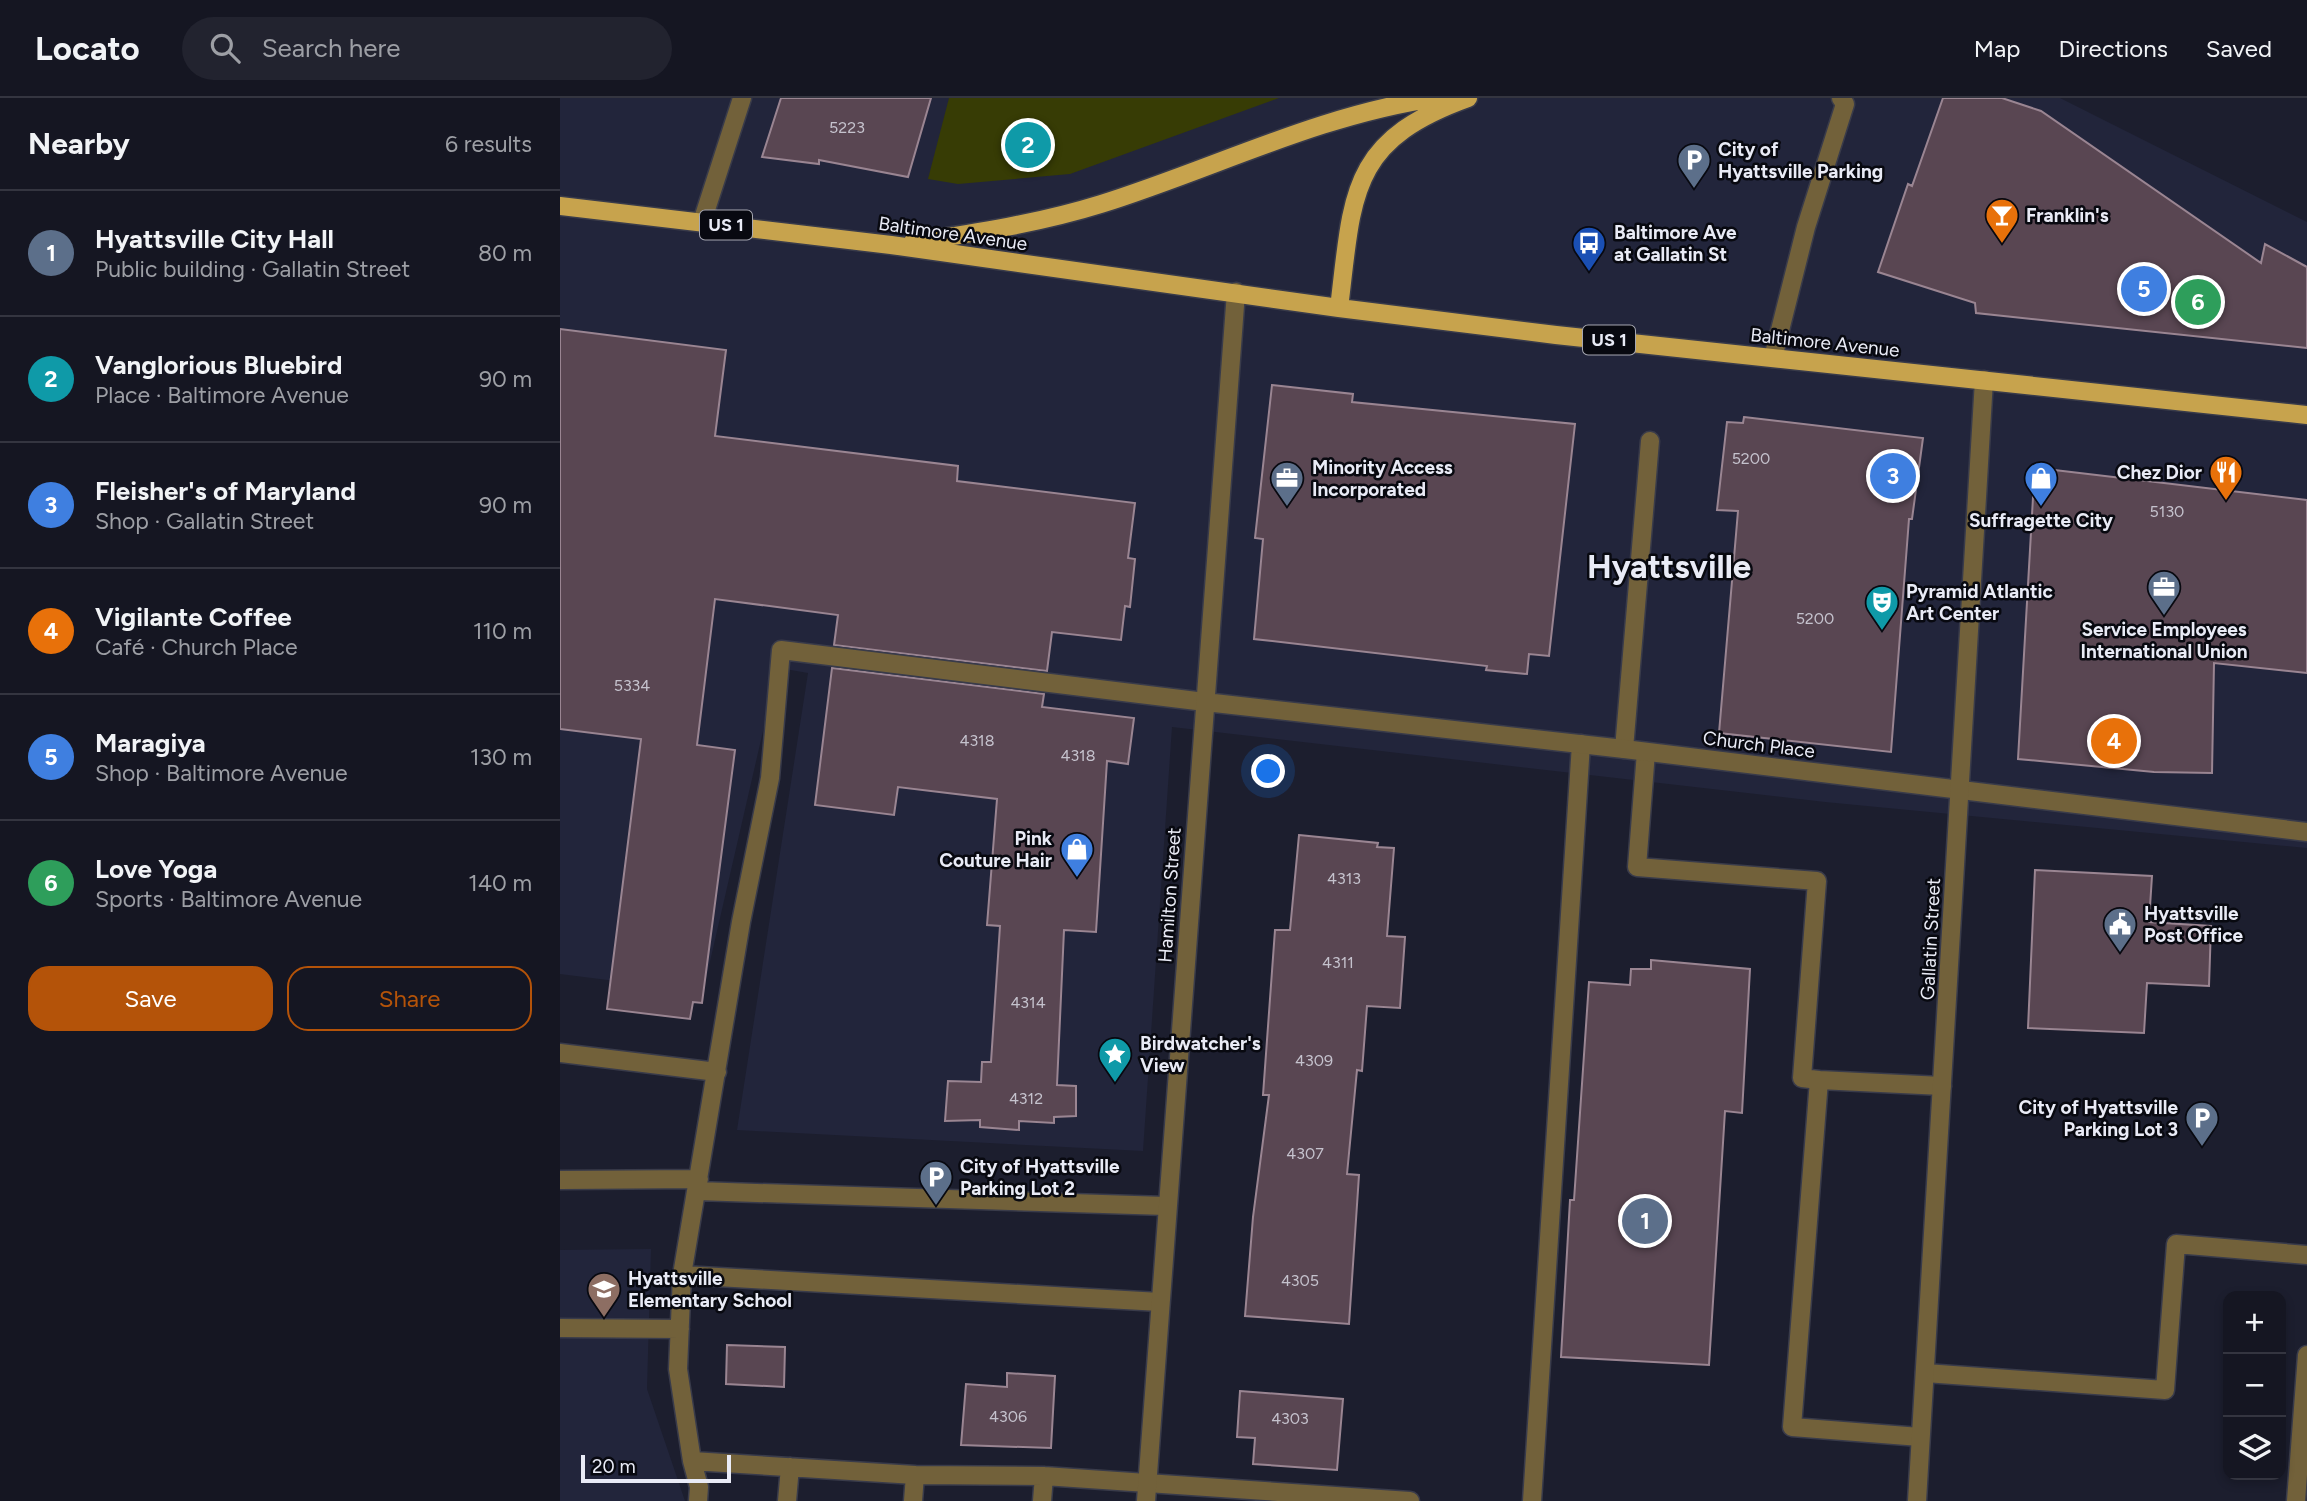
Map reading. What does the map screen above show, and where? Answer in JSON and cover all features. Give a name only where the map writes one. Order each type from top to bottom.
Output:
[{"type":"main road","points":[[891,245],[963,235],[1066,214],[1164,182],[1322,124],[1383,107],[1435,98]]},
{"type":"main road","points":[[1339,308],[1349,226],[1355,197],[1364,173],[1378,152],[1399,132],[1420,118],[1468,98]]},
{"type":"main road","name":"Baltimore Avenue","points":[[560,206],[891,245],[1339,308],[1556,335],[2307,415]]},
{"type":"street","points":[[702,222],[742,98]]},
{"type":"street","points":[[1773,358],[1806,227],[1845,104],[1841,98]]},
{"type":"street","name":"Hamilton Street","points":[[1147,1493],[1166,1206],[1236,292]]},
{"type":"street","name":"Gallatin Street","points":[[1917,1501],[1984,380]]},
{"type":"street","points":[[1624,749],[1650,441]]},
{"type":"street","name":"Church Place","points":[[717,1072],[741,922],[770,778],[781,650],[2307,832]]},
{"type":"street","points":[[1532,1501],[1581,744]]},
{"type":"street","points":[[1646,752],[1637,867],[1817,881],[1801,1078],[1942,1086]]},
{"type":"street","points":[[560,1053],[717,1072],[682,1275],[678,1369],[692,1461],[699,1488],[698,1501]]},
{"type":"street","points":[[1819,1080],[1792,1427],[1920,1437]]},
{"type":"street","points":[[560,1180],[1166,1206]]},
{"type":"street","points":[[1925,1373],[2165,1390],[2176,1244],[2307,1255]]},
{"type":"street","points":[[682,1275],[1160,1302]]},
{"type":"street","points":[[560,1328],[680,1329]]},
{"type":"street","points":[[2296,1501],[2307,1355]]},
{"type":"street","points":[[692,1461],[915,1475],[1044,1476],[1147,1493],[1410,1501]]},
{"type":"street","points":[[787,1501],[790,1467]]},
{"type":"street","points":[[914,1501],[915,1475]]},
{"type":"street","points":[[1042,1501],[1044,1476]]},
{"type":"shaded area","points":[[560,98],[2060,98],[2307,222],[2307,848],[1825,802],[1172,727],[1143,1151],[737,1130],[808,673],[785,669],[769,705],[703,992],[560,974]]},
{"type":"shaded area","name":"Hyattsville Elementary School","points":[[651,1249],[647,1389],[685,1501],[560,1501],[560,1250]]},
{"type":"green space","points":[[949,98],[1279,98],[1070,174],[958,184],[928,179]]},
{"type":"building","points":[[781,98],[931,98],[908,177],[819,160],[819,164],[762,157]]},
{"type":"building","points":[[1943,98],[2002,98],[2041,111],[2261,263],[2265,244],[2307,267],[2307,348],[1976,313],[1975,303],[1878,272],[1908,184],[1912,186]]},
{"type":"building","points":[[560,329],[726,350],[715,436],[958,466],[957,481],[1135,503],[1128,558],[1135,559],[1130,607],[1125,606],[1121,640],[1052,632],[1047,671],[834,645],[838,615],[715,599],[697,745],[735,750],[702,1003],[693,1002],[690,1019],[607,1009],[641,739],[560,729]]},
{"type":"building","points":[[1272,385],[1353,394],[1352,402],[1575,424],[1549,656],[1529,654],[1527,674],[1486,670],[1487,666],[1254,639],[1263,539],[1255,538]]},
{"type":"building","points":[[1744,417],[1923,438],[1912,519],[1909,519],[1891,752],[1719,733],[1738,511],[1717,510],[1727,422],[1743,423]]},
{"type":"building","name":"Service Employees International Union","points":[[2046,469],[2307,500],[2307,673],[2214,663],[2212,773],[2154,772],[2018,759],[2034,480]]},
{"type":"building","points":[[832,668],[1044,694],[1042,707],[1134,718],[1128,764],[1107,761],[1096,932],[1064,930],[1057,1085],[1076,1086],[1076,1116],[1054,1117],[1054,1123],[1019,1121],[1019,1130],[980,1127],[980,1120],[945,1121],[948,1081],[981,1082],[982,1062],[991,1062],[1000,926],[987,925],[997,799],[898,787],[894,815],[815,805]]},
{"type":"building","points":[[1299,835],[1378,843],[1377,847],[1394,848],[1387,936],[1405,937],[1400,1008],[1367,1006],[1362,1071],[1357,1070],[1347,1174],[1359,1175],[1349,1324],[1245,1316],[1253,1217],[1269,1095],[1263,1095],[1275,930],[1290,930]]},
{"type":"building","name":"Hyattsville Post Office","points":[[2035,870],[2152,876],[2149,922],[2211,926],[2209,986],[2147,983],[2144,1033],[2028,1028]]},
{"type":"building","points":[[1651,960],[1750,969],[1742,1113],[1725,1111],[1709,1365],[1561,1357],[1570,1200],[1574,1200],[1589,982],[1630,985],[1631,969],[1651,969]]},
{"type":"building","points":[[727,1345],[785,1347],[784,1387],[726,1384]]},
{"type":"building","points":[[1007,1373],[1055,1376],[1051,1448],[961,1445],[966,1384],[1007,1387]]},
{"type":"building","points":[[1240,1391],[1343,1399],[1337,1470],[1253,1464],[1255,1438],[1237,1437]]},
{"type":"place","name":"Vanglorious Bluebird","points":[[1028,145]]},
{"type":"place","name":"City of Hyattsville Parking","points":[[1694,190]]},
{"type":"place","name":"Franklin's","points":[[2002,245]]},
{"type":"place","name":"Baltimore Ave at Gallatin St","points":[[1589,273]]},
{"type":"place","name":"Maragiya","points":[[2144,289]]},
{"type":"place","name":"Love Yoga","points":[[2198,302]]},
{"type":"place","name":"Fleisher's of Maryland","points":[[1893,476]]},
{"type":"place","name":"Chez Dior","points":[[2226,502]]},
{"type":"place","name":"Minority Access Incorporated","points":[[1287,508]]},
{"type":"place","name":"Suffragette City","points":[[2041,508]]},
{"type":"place","name":"Service Employees International Union","points":[[2164,617]]},
{"type":"place","name":"Pyramid Atlantic Art Center","points":[[1882,632]]},
{"type":"place","name":"Vigilante Coffee","points":[[2114,741]]},
{"type":"place","name":"Pink Couture Hair","points":[[1077,879]]},
{"type":"place","name":"Hyattsville Post Office","points":[[2120,954]]},
{"type":"place","name":"Birdwatcher's View","points":[[1115,1084]]},
{"type":"place","name":"City of Hyattsville Parking Lot 3","points":[[2202,1148]]},
{"type":"place","name":"City of Hyattsville Parking Lot 2","points":[[936,1207]]},
{"type":"place","name":"Hyattsville City Hall","points":[[1645,1221]]},
{"type":"place","name":"Hyattsville Elementary School","points":[[604,1319]]},
{"type":"district","name":"Hyattsville","points":[[1669,566]]}]
